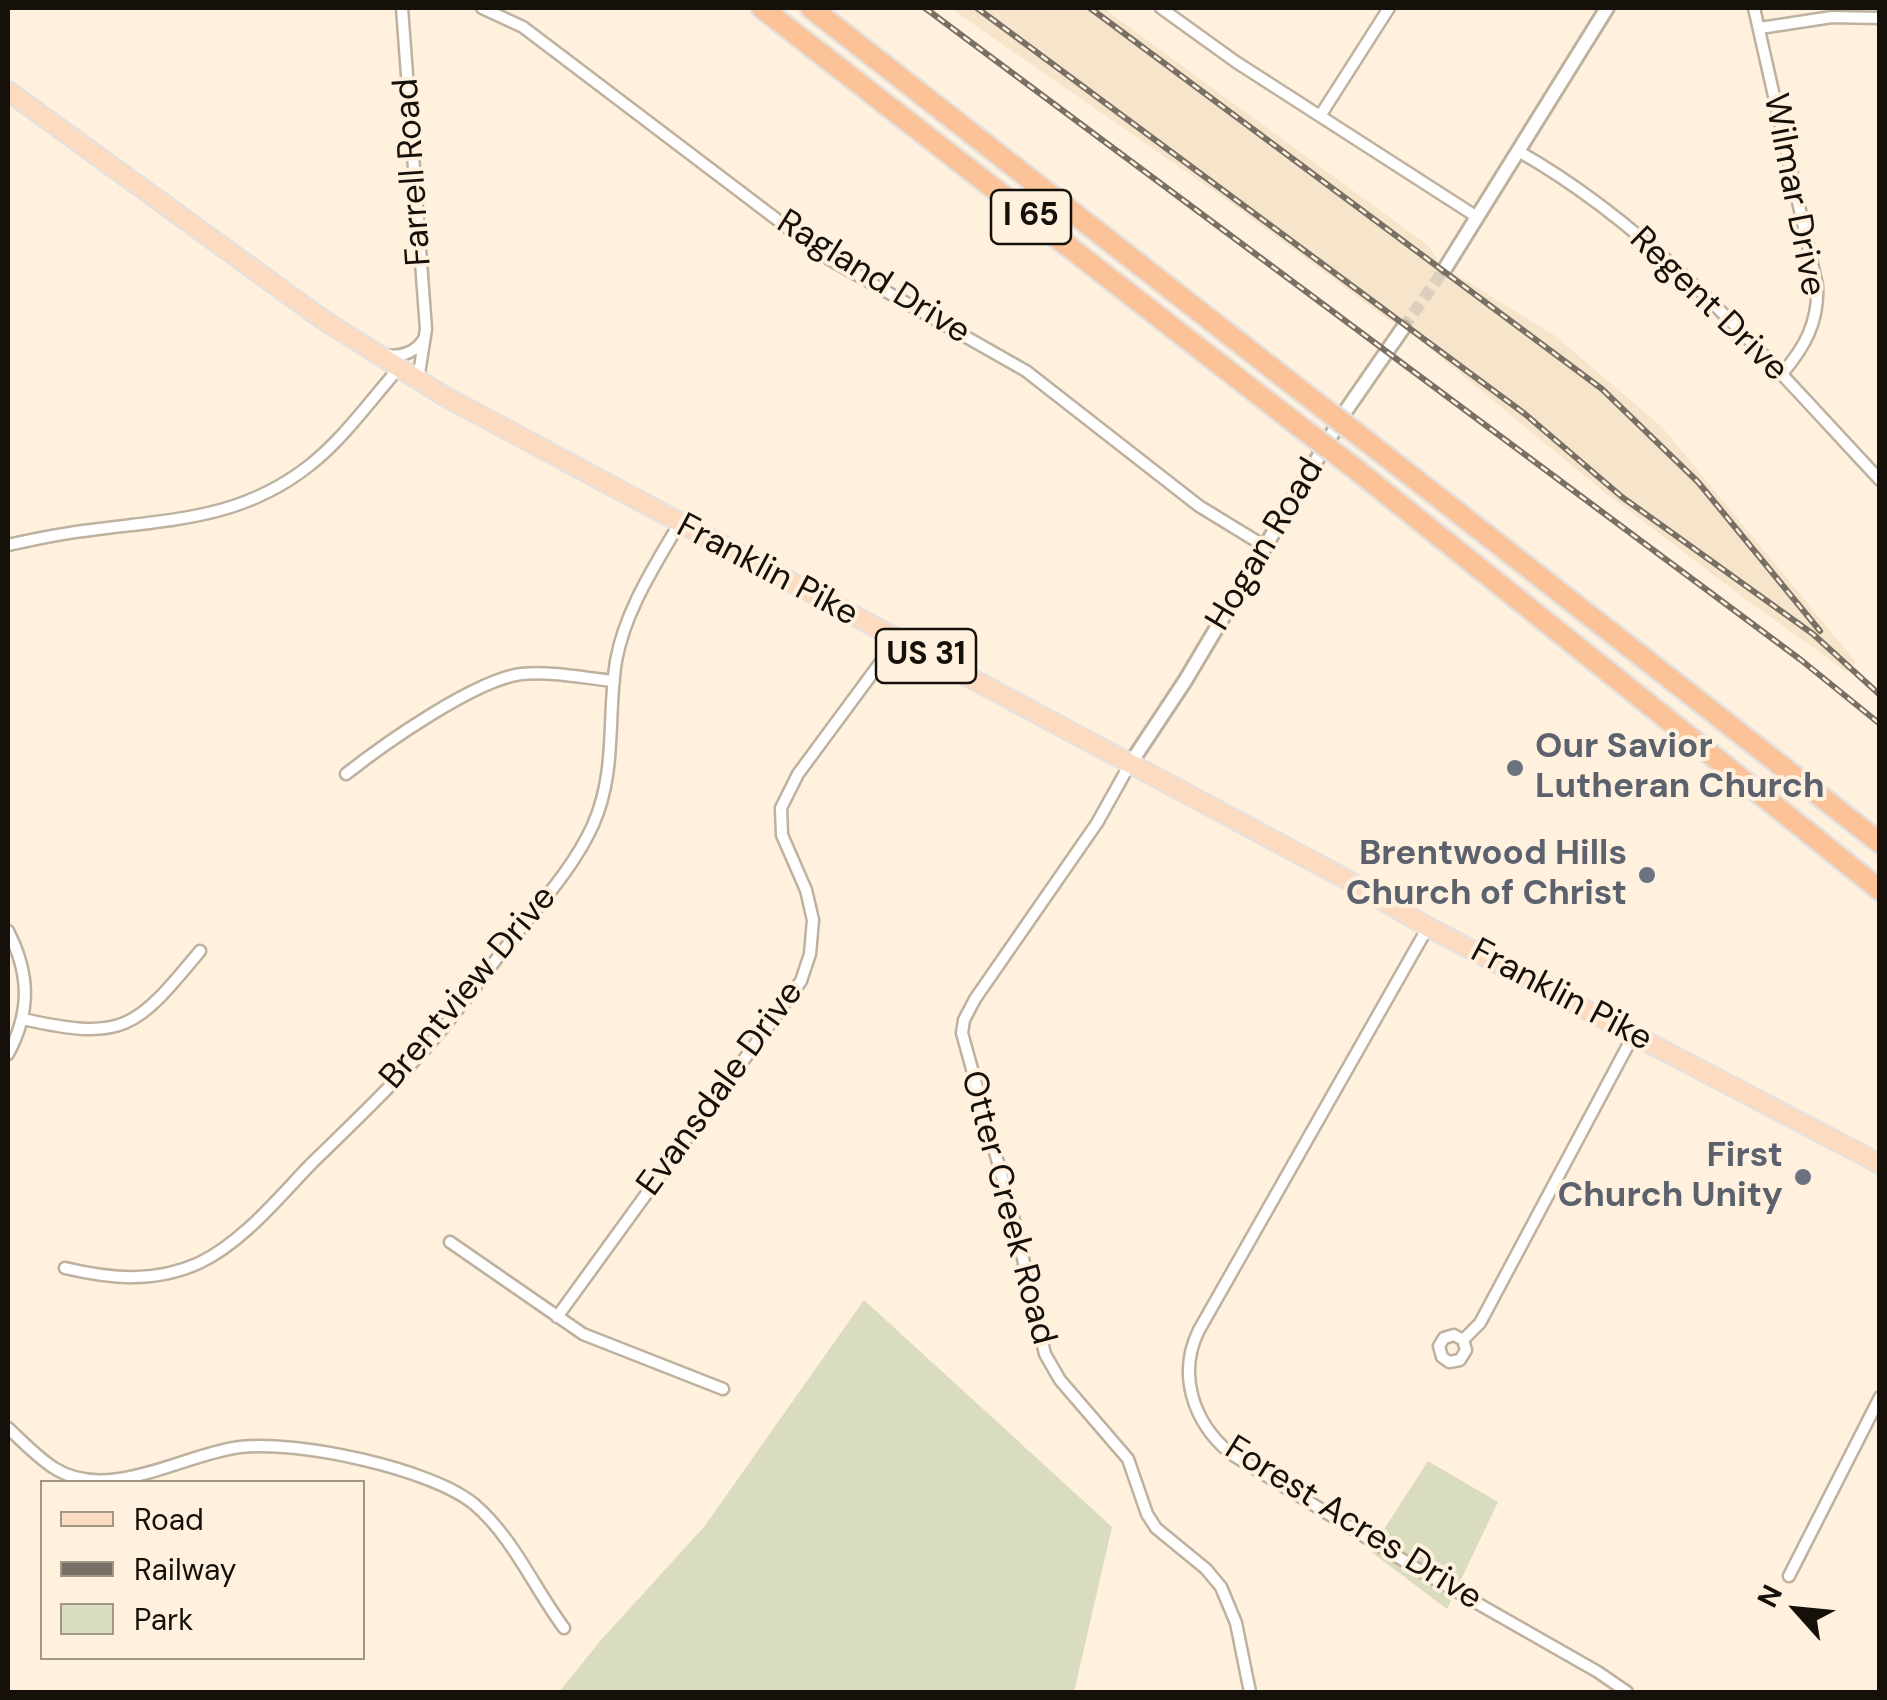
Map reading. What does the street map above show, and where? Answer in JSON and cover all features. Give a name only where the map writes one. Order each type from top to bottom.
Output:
[{"type":"highway","name":"I 65","points":[[762,8],[1353,467],[1880,890]]},
{"type":"highway","name":"I 65","points":[[811,8],[1880,843]]},
{"type":"main road","name":"Franklin Pike","points":[[8,91],[289,296],[418,380],[679,524],[1342,877],[1428,927],[1880,1164]]},
{"type":"street","name":"Farrell Road","points":[[402,8],[426,336],[418,380]]},
{"type":"street","name":"Ragland Drive","points":[[482,8],[523,28],[828,259],[1026,372],[1199,506],[1266,547]]},
{"type":"street","points":[[1161,8],[1477,218]]},
{"type":"street","points":[[1320,116],[1388,8]]},
{"type":"street","points":[[1446,267],[1607,8]]},
{"type":"street","name":"Wilmar Drive","points":[[1754,8],[1818,284],[1818,305],[1810,333],[1781,374]]},
{"type":"street","points":[[1760,28],[1832,16],[1880,18]]},
{"type":"street","name":"Regent Drive","points":[[1518,151],[1590,196],[1628,227],[1708,300],[1880,480]]},
{"type":"street","name":"Hogan Road","points":[[1130,764],[1347,409],[1403,328]]},
{"type":"street","points":[[373,353],[400,356],[418,347],[426,336]]},
{"type":"street","points":[[8,545],[90,530],[198,518],[238,506],[288,480],[325,452],[398,368]]},
{"type":"street","name":"Brentview Drive","points":[[66,1268],[101,1276],[141,1278],[172,1272],[213,1256],[262,1214],[422,1053],[544,899],[587,836],[609,772],[618,651],[634,606],[679,524]]},
{"type":"street","name":"Evansdale Drive","points":[[557,1317],[801,981],[810,954],[813,920],[806,890],[782,836],[781,808],[798,774],[897,640]]},
{"type":"street","points":[[346,774],[447,708],[505,678],[540,674],[614,680]]},
{"type":"street","name":"Otter Creek Road","points":[[1130,764],[1097,823],[975,999],[964,1020],[964,1041],[1045,1354],[1060,1380],[1128,1459],[1147,1514],[1156,1528],[1206,1568],[1221,1587],[1236,1623],[1250,1692]]},
{"type":"street","name":"Forest Acres Drive","points":[[1428,927],[1199,1330],[1188,1362],[1188,1383],[1207,1426],[1235,1456],[1627,1692]]},
{"type":"street","points":[[8,930],[21,959],[26,984],[23,1019],[8,1054]]},
{"type":"street","points":[[23,1019],[83,1030],[124,1026],[156,1004],[200,951]]},
{"type":"street","points":[[1464,1340],[1480,1323],[1634,1034]]},
{"type":"street","points":[[450,1242],[594,1339],[723,1389]]},
{"type":"street","points":[[1789,1576],[1880,1397]]},
{"type":"street","points":[[8,1428],[53,1467],[67,1474],[96,1478],[133,1477],[229,1448],[257,1446],[354,1458],[426,1477],[475,1505],[495,1526],[564,1628]]},
{"type":"shaded area","points":[[950,8],[1103,8],[1430,247],[1439,263],[1450,271],[1554,335],[1662,427],[1856,662],[1847,672],[1744,598],[1598,487],[1410,332]]},
{"type":"green space","points":[[864,1300],[1112,1527],[1074,1692],[559,1692],[704,1527]]},
{"type":"green space","points":[[1428,1461],[1498,1502],[1447,1609],[1370,1551]]},
{"type":"tunnel","points":[[1403,328],[1446,267]]},
{"type":"railway","points":[[925,8],[1801,660],[1880,724]]},
{"type":"railway","points":[[977,8],[1525,414],[1622,497],[1813,634],[1880,695]]},
{"type":"railway","points":[[1090,8],[1602,389],[1698,482],[1820,631]]},
{"type":"place","name":"Our Savior Lutheran Church","points":[[1515,768]]},
{"type":"place","name":"Brentwood Hills Church of Christ","points":[[1647,875]]},
{"type":"place","name":"First Church Unity","points":[[1803,1177]]}]
